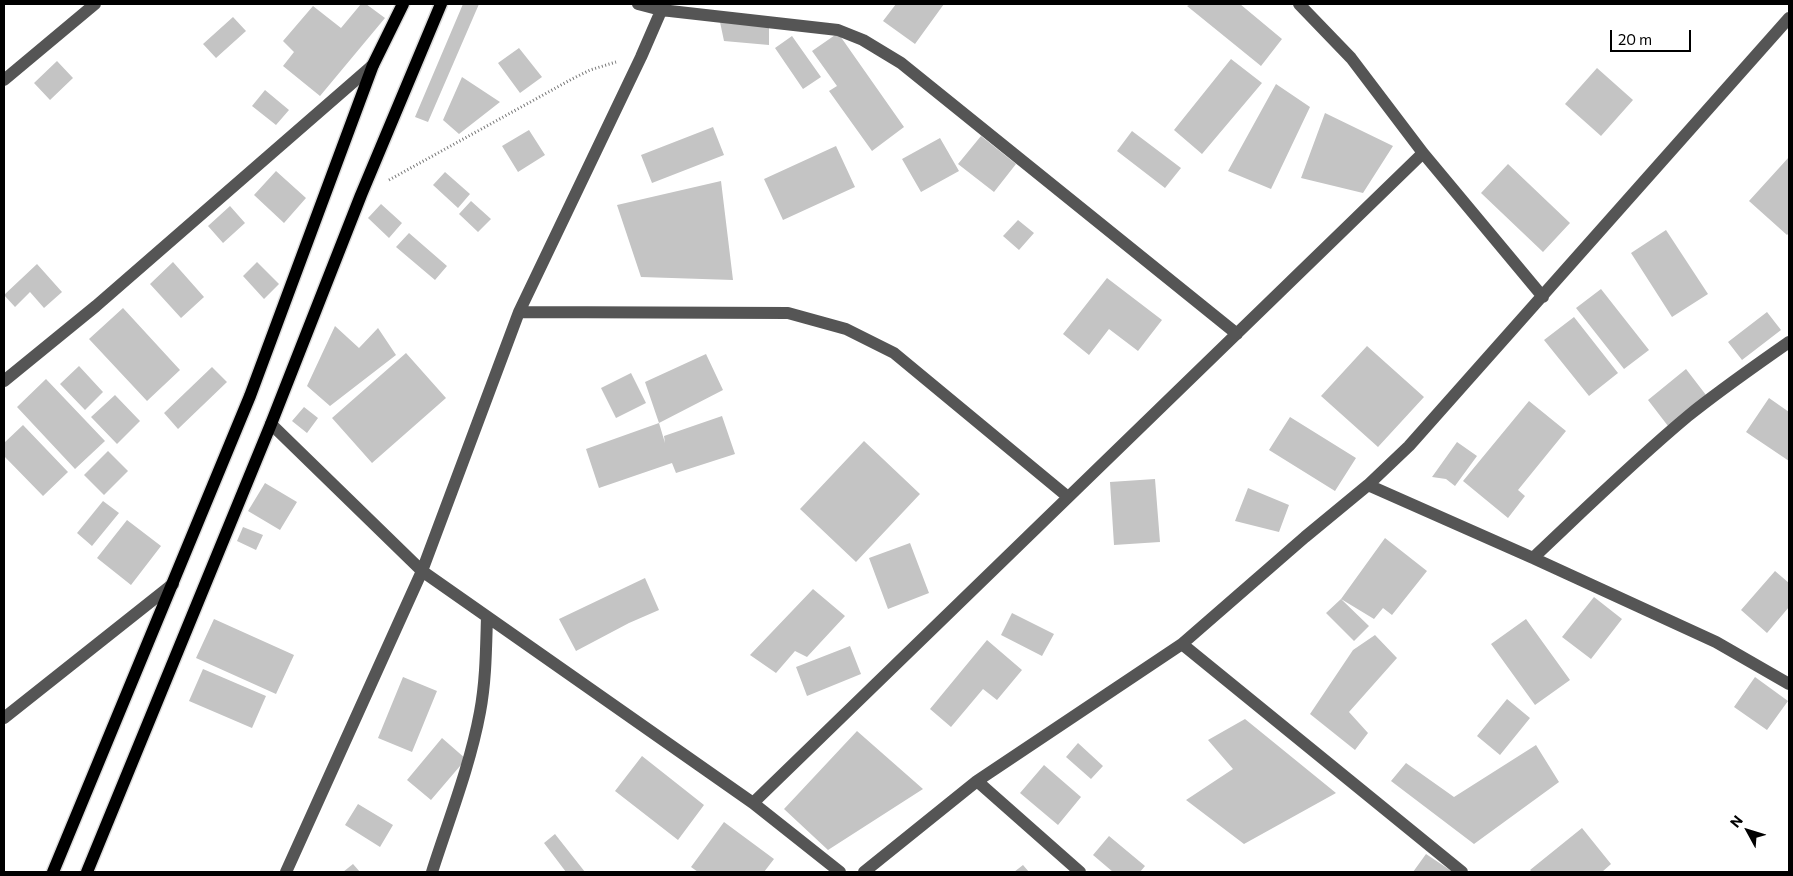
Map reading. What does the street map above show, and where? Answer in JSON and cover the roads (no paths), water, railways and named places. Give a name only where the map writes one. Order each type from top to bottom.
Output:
[{"type":"main road","points":[[54,872],[250,396],[374,66],[404,4]]},
{"type":"main road","points":[[87,872],[271,424],[361,195],[441,4]]},
{"type":"street","points":[[4,80],[95,4]]},
{"type":"street","points":[[638,4],[838,30],[863,40],[901,63],[1237,334]]},
{"type":"street","points":[[1299,4],[1351,58],[1423,153],[1543,297]]},
{"type":"street","points":[[286,872],[422,570],[519,312],[641,57],[662,7]]},
{"type":"street","points":[[864,872],[977,782],[1182,644],[1368,485],[1410,446],[1789,18]]},
{"type":"street","points":[[4,381],[96,306],[374,66]]},
{"type":"street","points":[[753,803],[1423,153]]},
{"type":"street","points":[[519,312],[788,313],[846,329],[894,353],[1068,497]]},
{"type":"street","points":[[1533,558],[1688,416],[1789,342]]},
{"type":"street","points":[[271,424],[422,570],[753,803],[840,872]]},
{"type":"street","points":[[1368,485],[1716,642],[1789,684]]},
{"type":"street","points":[[4,718],[173,584]]},
{"type":"street","points":[[432,872],[478,725],[484,682],[487,616]]},
{"type":"street","points":[[1182,644],[1462,872]]},
{"type":"street","points":[[977,782],[1080,872]]}]
